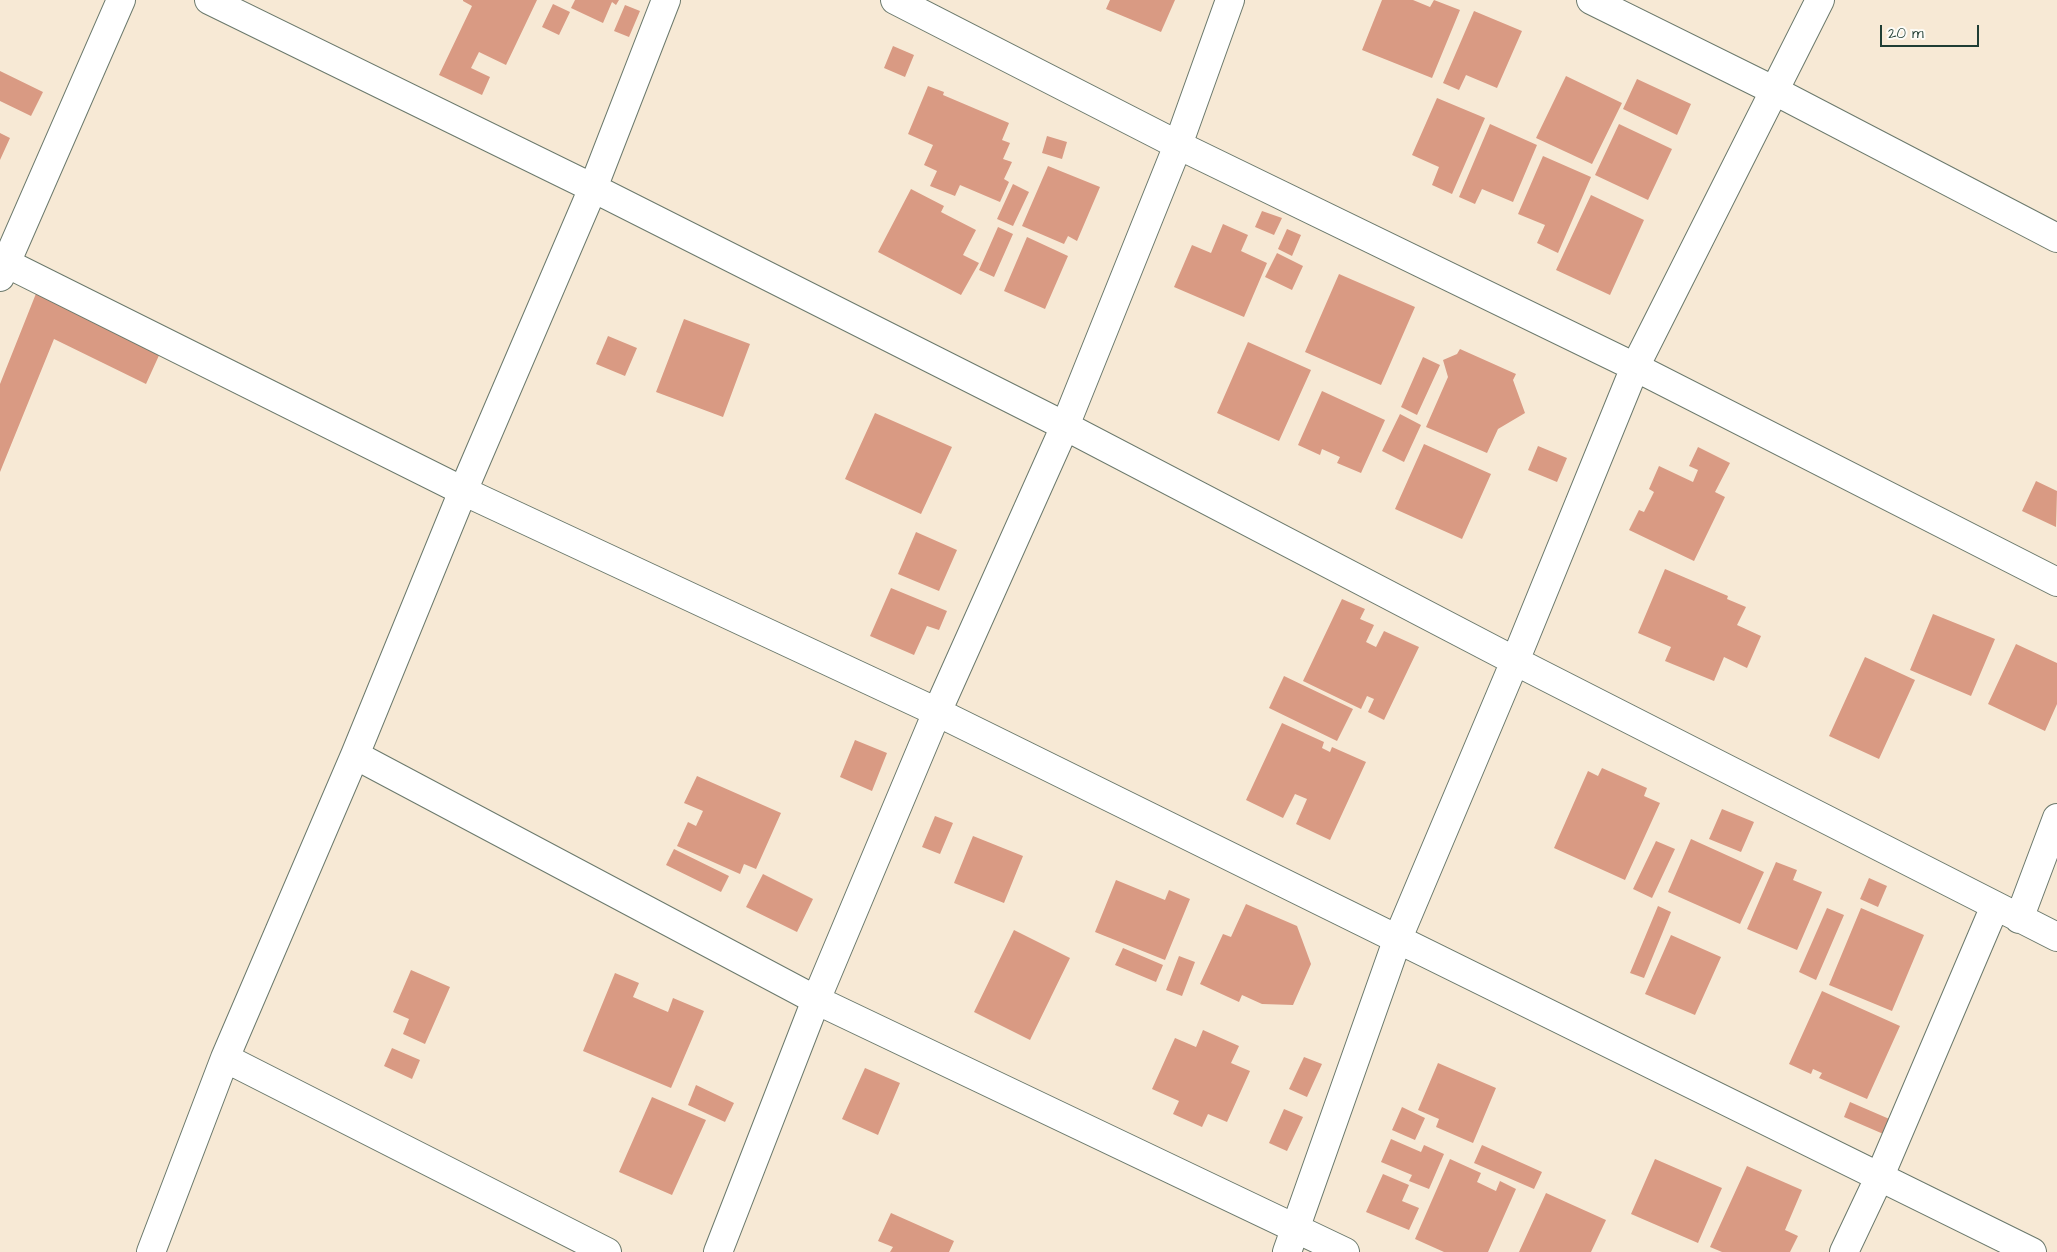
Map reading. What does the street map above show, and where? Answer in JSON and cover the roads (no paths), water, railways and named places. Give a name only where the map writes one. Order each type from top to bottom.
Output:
[{"type":"street","points":[[121,0],[2,267],[463,491],[937,712],[2032,1252]]},
{"type":"street","points":[[209,0],[593,188],[1065,426],[1515,661],[2019,919],[2057,936]]},
{"type":"street","points":[[151,1252],[226,1058],[463,491],[593,188],[666,0]]},
{"type":"street","points":[[895,0],[1178,145],[1634,367],[2057,582]]},
{"type":"street","points":[[718,1252],[816,1000],[937,712],[1065,426],[1178,145],[1230,0]]},
{"type":"street","points":[[1591,0],[1773,90],[2057,238]]},
{"type":"street","points":[[1292,1240],[1398,938],[1515,661],[1634,367],[1820,0]]},
{"type":"street","points":[[354,755],[816,1000],[1292,1240],[1346,1252]]},
{"type":"street","points":[[2019,919],[2057,818]]},
{"type":"street","points":[[1844,1252],[1879,1178],[1995,906]]},
{"type":"street","points":[[226,1058],[607,1252]]}]
